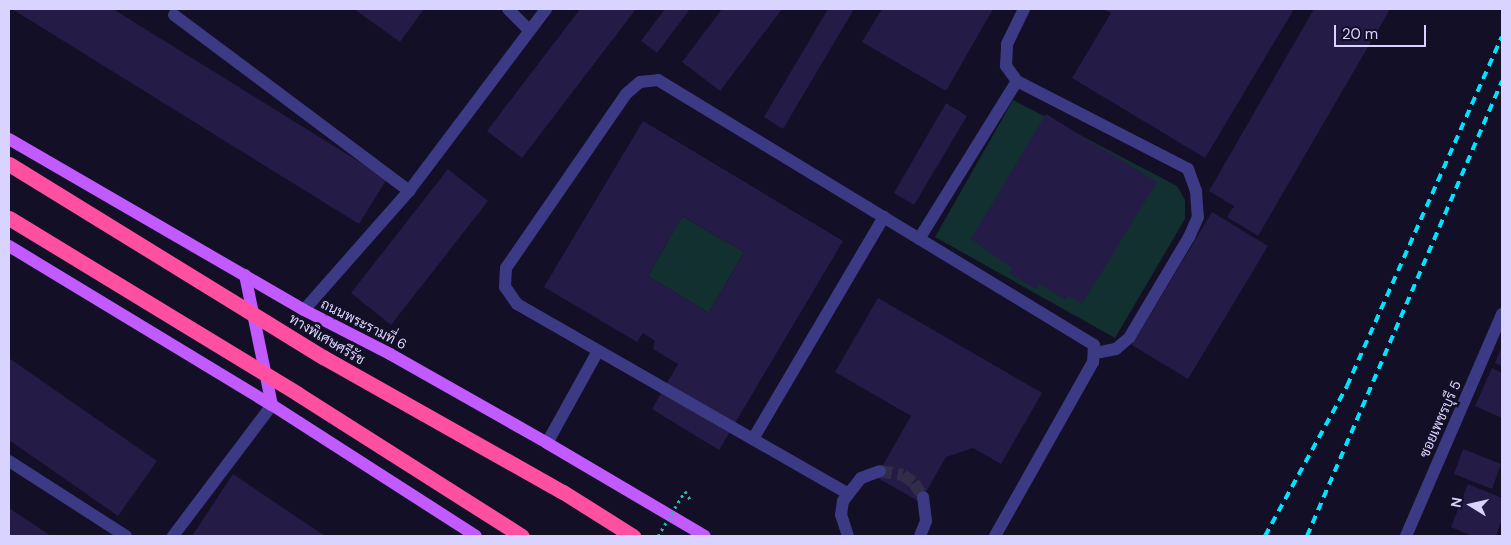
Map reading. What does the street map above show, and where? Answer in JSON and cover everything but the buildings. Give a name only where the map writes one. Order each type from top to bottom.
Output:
[{"type":"highway","name":"ทางพิเศษศรีรัช","points":[[9,164],[324,358],[563,492],[632,536]]},
{"type":"highway","points":[[9,218],[298,394],[522,536]]},
{"type":"highway","points":[[492,518],[512,536]]},
{"type":"main road","name":"ถนนพระรามที่ 6","points":[[9,139],[304,310],[390,354],[547,443],[705,536]]},
{"type":"main road","points":[[9,246],[272,405],[476,536]]},
{"type":"main road","points":[[245,275],[272,405]]},
{"type":"street","points":[[508,9],[529,30]]},
{"type":"street","points":[[304,310],[409,191],[546,9]]},
{"type":"street","points":[[1024,9],[1007,44],[1006,66],[1017,81],[1188,169],[1196,191],[1198,217],[1129,338],[1116,349],[1096,353]]},
{"type":"street","points":[[174,15],[409,191]]},
{"type":"street","points":[[846,493],[517,304],[505,287],[506,268],[626,94],[640,82],[658,80],[1094,346],[1096,353],[995,536]]},
{"type":"street","points":[[919,239],[1017,81]]},
{"type":"street","points":[[753,439],[884,217]]},
{"type":"street","name":"ซอยเพชรบุรี 5","points":[[1406,536],[1502,314]]},
{"type":"street","points":[[547,443],[598,351]]},
{"type":"street","points":[[173,536],[272,405]]},
{"type":"street","points":[[9,461],[126,536]]},
{"type":"street","points":[[848,536],[840,516],[846,493],[861,478],[880,471]]},
{"type":"street","points":[[920,536],[926,521],[923,496]]},
{"type":"path","points":[[658,536],[685,491]]},
{"type":"green space","points":[[1013,100],[1177,186],[1185,200],[1185,219],[1115,338],[935,237]]},
{"type":"green space","points":[[682,216],[744,252],[709,313],[648,276]]},
{"type":"tunnel","points":[[880,471],[903,475],[914,483],[923,497]]},
{"type":"railway","points":[[1265,536],[1347,386],[1502,37]]},
{"type":"railway","points":[[1307,536],[1502,81]]}]
